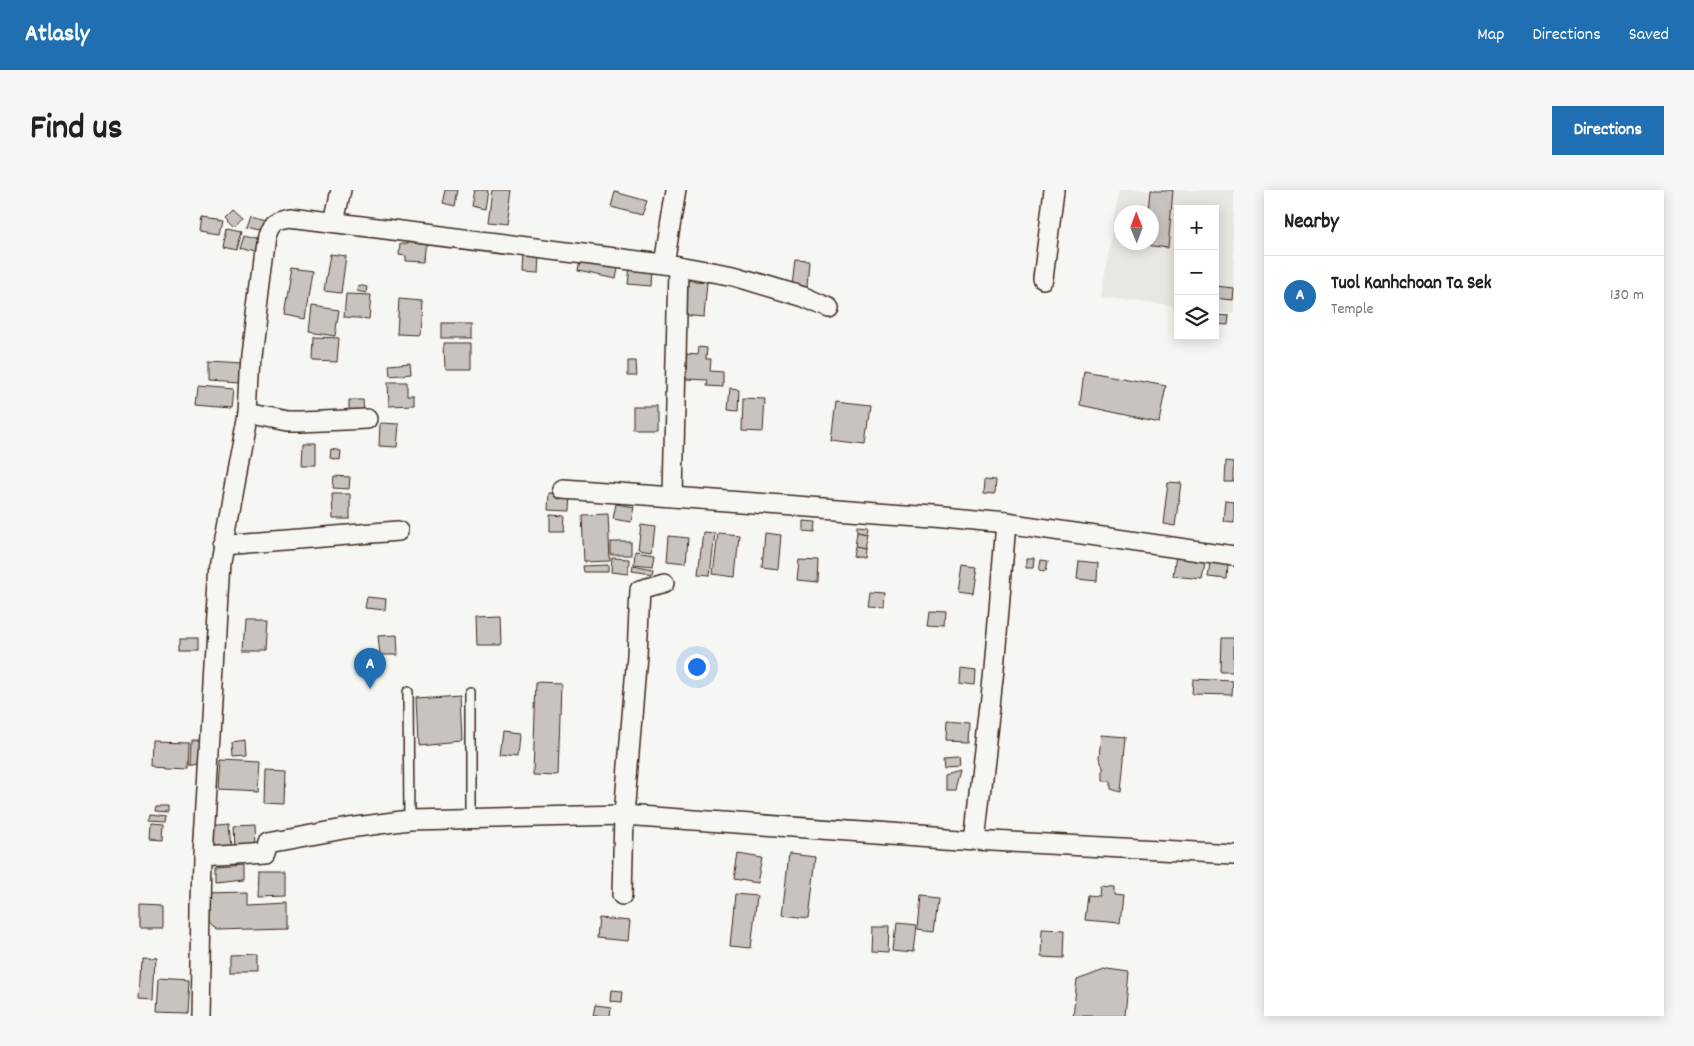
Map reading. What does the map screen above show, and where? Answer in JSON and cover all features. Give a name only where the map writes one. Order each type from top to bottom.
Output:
[{"type":"street","points":[[334,222],[341,190]]},
{"type":"street","points":[[673,497],[671,265],[676,190]]},
{"type":"street","points":[[1042,279],[1054,190]]},
{"type":"street","points":[[200,1016],[203,858],[222,545],[248,414],[251,356],[266,236],[269,227],[277,219],[290,218],[334,222],[671,265],[734,276],[804,297],[829,308]]},
{"type":"street","points":[[248,414],[287,422],[367,419]]},
{"type":"street","points":[[563,489],[1006,523],[1234,556]]},
{"type":"street","points":[[975,840],[994,670],[1006,523]]},
{"type":"street","points":[[222,545],[398,531]]},
{"type":"street","points":[[622,896],[624,815],[637,655],[640,590],[664,582]]},
{"type":"street","points":[[203,858],[265,853],[268,843],[335,830],[409,820],[470,817],[624,815],[975,840],[1234,854]]},
{"type":"lane","points":[[408,692],[409,820]]},
{"type":"lane","points":[[470,692],[470,817]]},
{"type":"shaded area","points":[[1119,190],[1234,190],[1234,314],[1219,312],[1219,205],[1174,205],[1174,306],[1101,297],[1114,220],[1114,250],[1159,250],[1159,205],[1116,205]]},
{"type":"building","points":[[446,190],[458,190],[455,207],[443,204]]},
{"type":"building","points":[[474,190],[488,190],[485,209],[471,206]]},
{"type":"building","points":[[492,190],[512,190],[507,224],[488,222]]},
{"type":"building","points":[[1151,190],[1173,190],[1168,248],[1159,247],[1159,205],[1150,205]]},
{"type":"building","points":[[615,192],[647,201],[642,215],[611,207]]},
{"type":"building","points":[[231,209],[241,218],[234,226],[224,216]]},
{"type":"building","points":[[249,215],[263,219],[260,231],[245,227]]},
{"type":"building","points":[[202,217],[223,220],[220,234],[200,231]]},
{"type":"building","points":[[227,228],[241,231],[236,250],[223,247]]},
{"type":"building","points":[[243,236],[257,240],[253,253],[239,249]]},
{"type":"building","points":[[408,237],[429,239],[427,262],[406,261],[406,256],[399,255],[400,244],[408,244]]},
{"type":"building","points":[[524,253],[539,255],[538,274],[523,273]]},
{"type":"building","points":[[330,254],[346,256],[341,293],[324,291]]},
{"type":"building","points":[[581,256],[619,263],[616,279],[578,271]]},
{"type":"building","points":[[795,260],[809,261],[807,287],[792,286]]},
{"type":"building","points":[[630,266],[651,268],[650,286],[628,284]]},
{"type":"building","points":[[291,268],[312,271],[305,319],[283,315]]},
{"type":"building","points":[[683,280],[707,282],[704,317],[681,315]]},
{"type":"building","points":[[358,285],[367,287],[366,293],[357,291]]},
{"type":"building","points":[[1219,286],[1233,288],[1232,300],[1219,298]]},
{"type":"building","points":[[346,294],[371,295],[369,319],[344,317]]},
{"type":"building","points":[[399,299],[421,301],[419,335],[397,334]]},
{"type":"building","points":[[312,306],[339,310],[335,336],[309,332]]},
{"type":"building","points":[[1219,315],[1229,316],[1228,325],[1219,324]]},
{"type":"building","points":[[442,324],[472,324],[472,338],[442,338]]},
{"type":"building","points":[[314,337],[339,338],[337,362],[313,361]]},
{"type":"building","points":[[445,343],[471,343],[471,370],[446,370]]},
{"type":"building","points":[[699,347],[707,348],[706,359],[711,359],[710,371],[723,372],[723,387],[707,386],[708,380],[685,379],[687,354],[698,355]]},
{"type":"building","points":[[628,361],[636,361],[637,376],[628,376]]},
{"type":"building","points":[[207,362],[242,364],[241,383],[207,381]]},
{"type":"building","points":[[410,363],[411,374],[390,376],[389,365]]},
{"type":"building","points":[[1084,371],[1166,386],[1159,422],[1080,405]]},
{"type":"building","points":[[388,382],[407,382],[407,395],[414,395],[414,405],[389,406]]},
{"type":"building","points":[[196,386],[234,389],[232,407],[194,404]]},
{"type":"building","points":[[730,388],[739,389],[738,411],[728,410]]},
{"type":"building","points":[[743,398],[765,399],[763,432],[742,431]]},
{"type":"building","points":[[349,400],[363,400],[364,412],[349,413]]},
{"type":"building","points":[[836,401],[870,405],[865,445],[831,441]]},
{"type":"building","points":[[633,406],[656,406],[656,429],[633,429]]},
{"type":"building","points":[[380,423],[399,424],[397,447],[379,446]]},
{"type":"building","points":[[303,443],[316,443],[316,465],[302,465]]},
{"type":"building","points":[[331,449],[341,451],[340,460],[330,458]]},
{"type":"building","points":[[1226,461],[1234,462],[1234,482],[1225,482]]},
{"type":"building","points":[[334,476],[350,477],[349,489],[333,488]]},
{"type":"building","points":[[985,479],[996,480],[995,494],[984,493]]},
{"type":"building","points":[[1168,482],[1181,483],[1175,526],[1163,524]]},
{"type":"building","points":[[549,493],[571,494],[570,511],[548,510]]},
{"type":"building","points":[[332,494],[350,494],[350,519],[333,519]]},
{"type":"building","points":[[1225,500],[1234,501],[1234,522],[1223,521]]},
{"type":"building","points":[[616,504],[634,507],[631,522],[613,519]]},
{"type":"building","points":[[608,514],[610,561],[584,562],[582,515]]},
{"type":"building","points":[[550,515],[565,516],[564,531],[550,531]]},
{"type":"building","points":[[803,521],[816,522],[815,532],[803,531]]},
{"type":"building","points":[[641,525],[655,527],[652,551],[638,549]]},
{"type":"building","points":[[857,526],[868,527],[867,534],[857,532]]},
{"type":"building","points":[[703,532],[715,533],[710,575],[698,574]]},
{"type":"building","points":[[857,532],[867,534],[864,549],[855,547]]},
{"type":"building","points":[[718,533],[739,535],[735,577],[713,574]]},
{"type":"building","points":[[765,533],[781,535],[778,569],[762,567]]},
{"type":"building","points":[[669,536],[688,538],[686,563],[667,561]]},
{"type":"building","points":[[611,542],[631,542],[631,555],[611,555]]},
{"type":"building","points":[[855,547],[864,549],[863,558],[853,556]]},
{"type":"building","points":[[1177,548],[1206,557],[1202,579],[1173,576]]},
{"type":"building","points":[[635,551],[655,554],[653,566],[634,564]]},
{"type":"building","points":[[612,558],[629,559],[628,574],[611,572]]},
{"type":"building","points":[[1026,558],[1034,558],[1033,568],[1026,568]]},
{"type":"building","points":[[799,560],[819,561],[818,582],[797,580]]},
{"type":"building","points":[[1041,560],[1048,561],[1046,571],[1039,570]]},
{"type":"building","points":[[1079,561],[1098,563],[1097,581],[1077,579]]},
{"type":"building","points":[[1210,562],[1228,564],[1227,579],[1208,577]]},
{"type":"building","points":[[608,565],[608,572],[583,572],[582,566]]},
{"type":"building","points":[[633,565],[653,569],[652,574],[632,571]]},
{"type":"building","points":[[962,566],[977,568],[973,595],[958,593]]},
{"type":"building","points":[[870,592],[886,593],[885,608],[868,607]]},
{"type":"building","points":[[367,597],[386,599],[385,610],[365,608]]},
{"type":"building","points":[[930,611],[946,612],[945,627],[928,626]]},
{"type":"building","points":[[501,617],[502,645],[477,645],[476,618]]},
{"type":"building","points":[[247,619],[269,619],[267,650],[245,650]]},
{"type":"building","points":[[397,635],[398,655],[380,655],[378,636]]},
{"type":"building","points":[[1222,638],[1234,638],[1234,672],[1221,672]]},
{"type":"building","points":[[180,639],[197,639],[197,652],[180,652]]},
{"type":"building","points":[[959,668],[976,670],[975,685],[958,683]]},
{"type":"building","points":[[1193,679],[1233,681],[1232,695],[1192,694]]},
{"type":"building","points":[[536,682],[561,683],[558,776],[533,775]]},
{"type":"building","points":[[460,694],[462,741],[418,745],[416,697]]},
{"type":"building","points":[[946,722],[970,724],[969,743],[945,742]]},
{"type":"building","points":[[502,732],[519,734],[517,757],[499,755]]},
{"type":"building","points":[[1101,735],[1126,737],[1121,792],[1111,789],[1111,781],[1103,781],[1103,767],[1099,758]]},
{"type":"building","points":[[192,741],[201,741],[200,765],[191,764]]},
{"type":"building","points":[[245,741],[246,757],[233,758],[232,743]]},
{"type":"building","points":[[154,742],[190,743],[189,767],[153,765]]},
{"type":"building","points":[[959,758],[960,768],[946,769],[945,759]]},
{"type":"building","points":[[221,761],[260,763],[258,791],[219,789]]},
{"type":"building","points":[[266,770],[285,771],[284,804],[265,803]]},
{"type":"building","points":[[961,773],[956,792],[947,792],[947,777]]},
{"type":"building","points":[[155,806],[168,806],[168,812],[154,811]]},
{"type":"building","points":[[149,814],[166,816],[165,821],[148,820]]},
{"type":"building","points":[[151,823],[163,824],[162,839],[150,838]]},
{"type":"building","points":[[229,823],[231,850],[208,852],[207,825]]},
{"type":"building","points":[[254,825],[255,847],[234,849],[233,826]]},
{"type":"building","points":[[738,854],[762,858],[757,883],[734,879]]},
{"type":"building","points":[[789,854],[816,857],[809,918],[782,915]]},
{"type":"building","points":[[242,866],[242,880],[217,883],[217,868]]},
{"type":"building","points":[[258,871],[285,871],[285,896],[257,897]]},
{"type":"building","points":[[1100,886],[1114,887],[1114,895],[1123,896],[1120,923],[1085,920],[1088,895],[1099,896]]},
{"type":"building","points":[[246,892],[246,905],[286,903],[286,928],[218,930],[206,917],[206,893]]},
{"type":"building","points":[[735,894],[757,896],[751,948],[730,946]]},
{"type":"building","points":[[920,896],[938,898],[934,931],[917,929]]},
{"type":"building","points":[[140,904],[162,905],[162,926],[140,926]]},
{"type":"building","points":[[599,918],[630,921],[628,941],[597,938]]},
{"type":"building","points":[[897,923],[916,925],[913,952],[894,950]]},
{"type":"building","points":[[872,927],[890,927],[889,952],[871,951]]},
{"type":"building","points":[[1042,929],[1065,930],[1064,958],[1041,957]]},
{"type":"building","points":[[256,954],[256,973],[230,973],[230,955]]},
{"type":"building","points":[[141,956],[155,957],[153,1000],[139,999]]},
{"type":"building","points":[[1107,969],[1129,972],[1125,1016],[1073,1016],[1077,980]]},
{"type":"building","points":[[159,978],[188,980],[186,1013],[157,1012]]},
{"type":"building","points":[[611,990],[623,991],[622,1002],[610,1001]]},
{"type":"building","points":[[595,1005],[611,1007],[610,1016],[593,1016]]},
{"type":"place","name":"Tuol Kanhchoan Ta Sek","points":[[370,689]]}]
